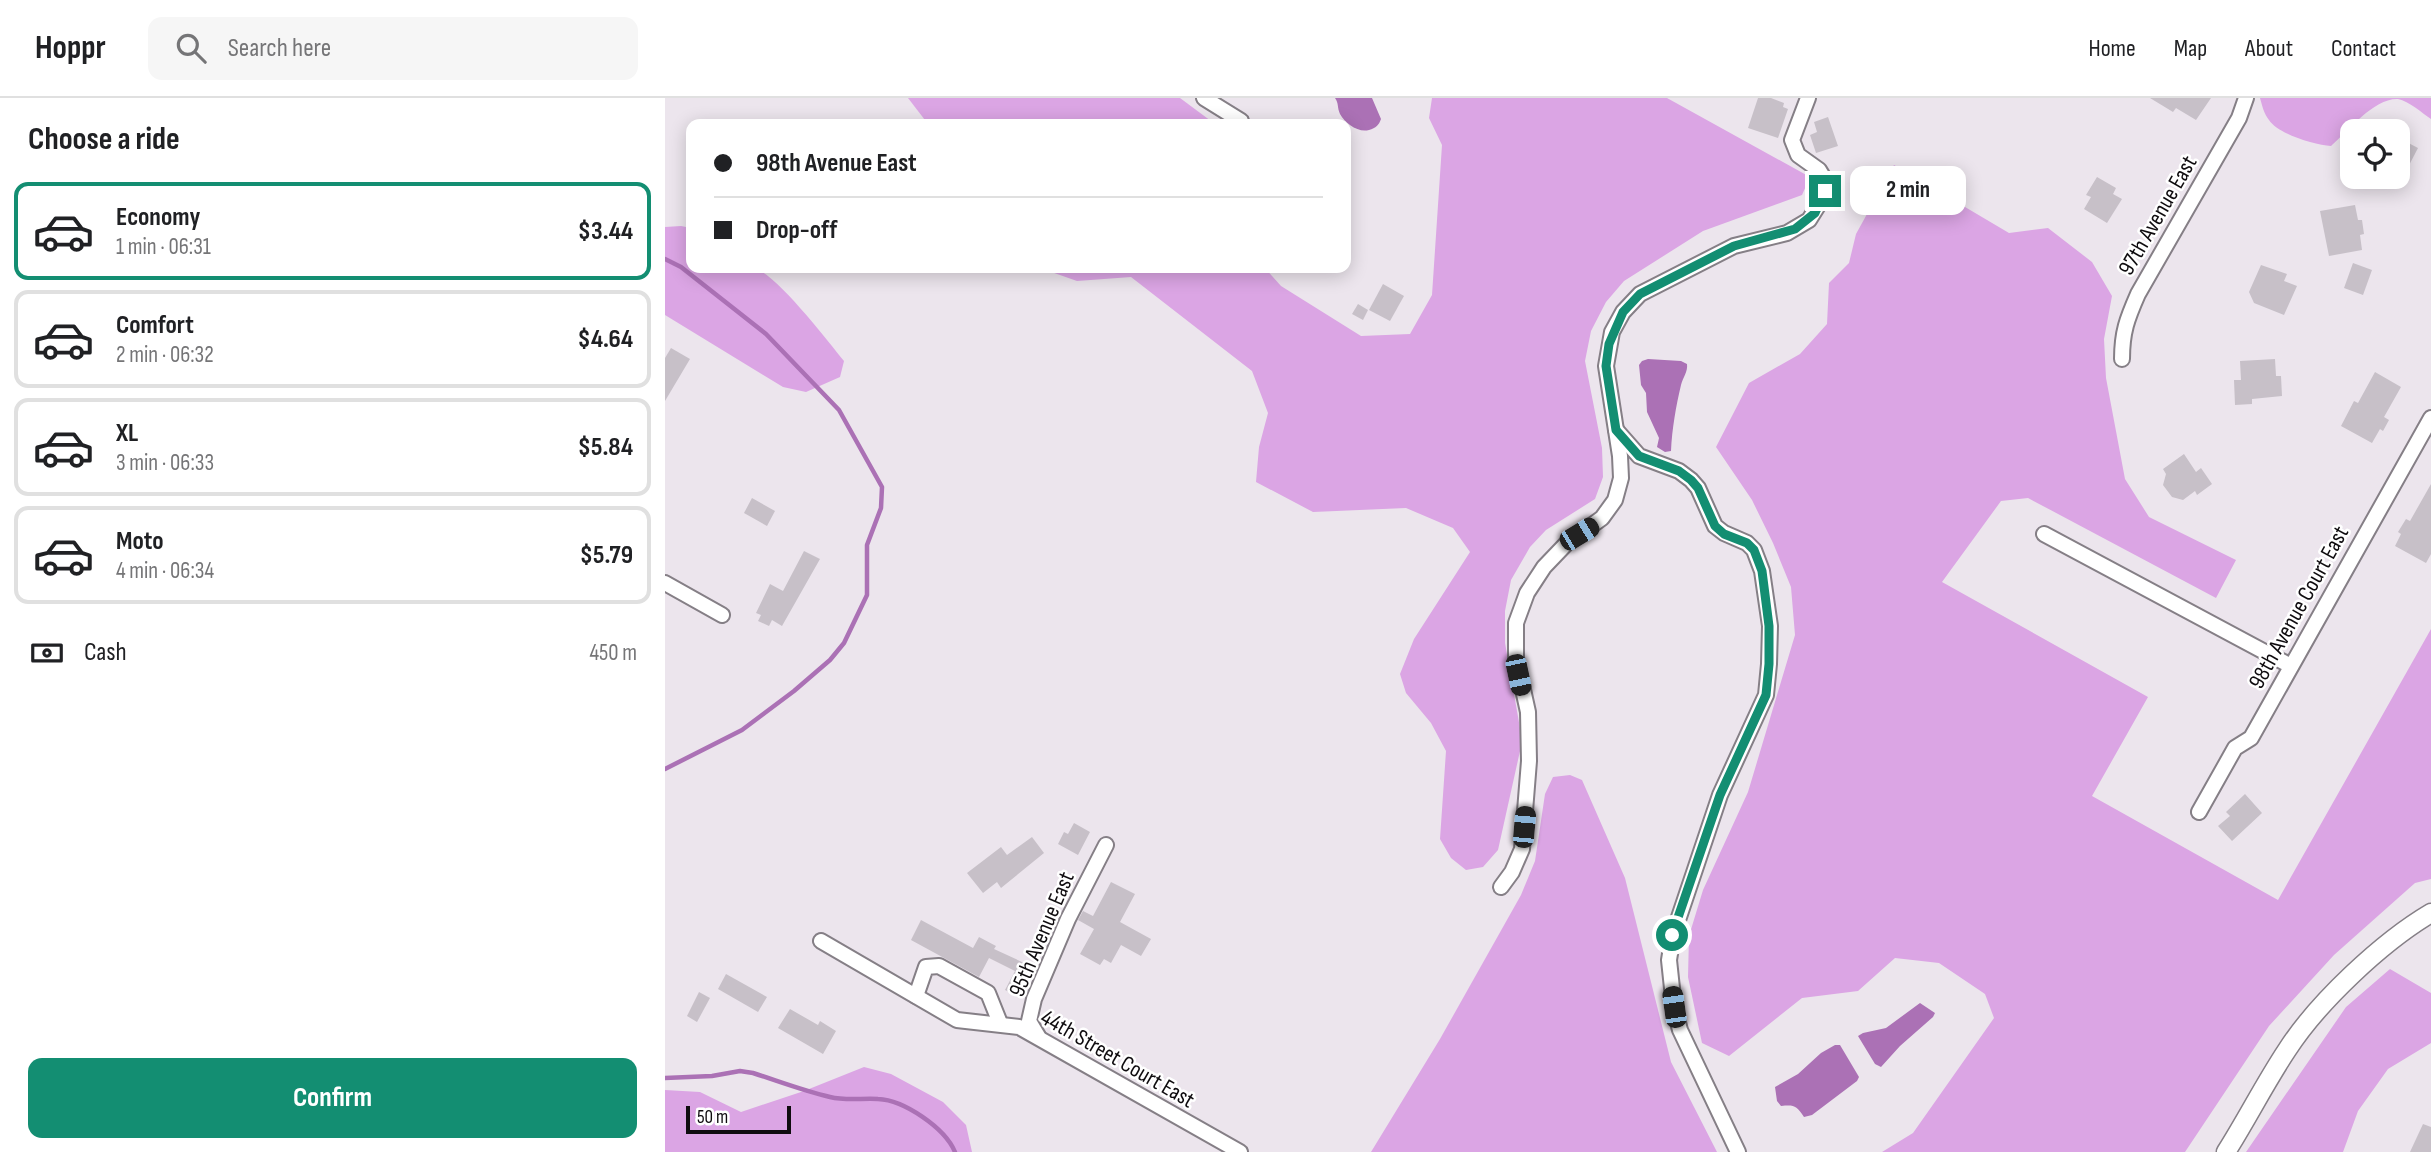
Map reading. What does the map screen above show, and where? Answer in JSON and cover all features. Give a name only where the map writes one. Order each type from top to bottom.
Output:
[{"type":"main road","points":[[2226,1152],[2288,1047],[2317,1011],[2375,956],[2431,914]]},
{"type":"street","points":[[1204,98],[1238,119]]},
{"type":"street","points":[[1501,887],[1512,872],[1522,849],[1529,761],[1528,712],[1516,657],[1516,622],[1527,593],[1543,567],[1566,544],[1602,518],[1615,500],[1619,489],[1622,467],[1607,377],[1607,355],[1617,322],[1640,294],[1734,246],[1795,229],[1809,220],[1820,205],[1825,191],[1825,180],[1819,170],[1798,155],[1792,141],[1808,98]]},
{"type":"street","name":"97th Avenue East","points":[[2122,359],[2125,323],[2138,294],[2239,118],[2246,98]]},
{"type":"street","name":"98th Avenue Court East","points":[[2199,812],[2235,748],[2251,738],[2431,418]]},
{"type":"street","points":[[1616,430],[1639,456],[1679,471],[1691,480],[1698,488],[1715,526],[1724,534],[1747,543],[1754,550],[1762,571],[1769,626],[1766,695],[1720,795],[1672,935],[1669,960],[1674,1007],[1680,1030],[1738,1152]]},
{"type":"street","points":[[2044,534],[2291,666]]},
{"type":"street","points":[[665,583],[722,615]]},
{"type":"street","name":"95th Avenue East","points":[[1042,1039],[1035,1033],[1029,1021],[1034,999],[1068,919],[1106,845]]},
{"type":"street","name":"44th Street Court East","points":[[821,941],[957,1020],[1019,1027],[1240,1152]]},
{"type":"street","points":[[916,996],[926,967],[939,966],[988,993],[1000,1023]]},
{"type":"shaded area","points":[[908,98],[1180,98],[1208,119],[924,119]]},
{"type":"shaded area","points":[[1335,98],[1372,98],[1381,119],[1375,127],[1361,130],[1351,125],[1351,119],[1344,119]]},
{"type":"shaded area","points":[[1432,98],[1667,98],[1810,177],[1802,195],[1703,231],[1624,281],[1606,302],[1591,331],[1585,361],[1602,448],[1603,477],[1595,499],[1546,530],[1530,547],[1511,580],[1505,611],[1505,643],[1520,728],[1520,751],[1498,850],[1483,867],[1466,870],[1451,858],[1440,839],[1446,751],[1431,723],[1406,693],[1400,674],[1414,639],[1470,552],[1453,528],[1406,508],[1313,512],[1256,482],[1259,447],[1268,413],[1252,371],[1131,277],[1077,281],[1054,273],[1269,273],[1281,286],[1361,336],[1410,334],[1432,295],[1442,145],[1429,118]]},
{"type":"shaded area","points":[[2260,98],[2431,98],[2431,119],[2398,99],[2380,104],[2359,119],[2340,119],[2340,137],[2331,146],[2297,138],[2280,130],[2266,115]]},
{"type":"shaded area","points":[[1894,165],[2009,233],[2048,228],[2092,262],[2112,296],[2104,339],[2106,378],[2125,479],[2149,517],[2236,560],[2216,598],[2028,498],[2001,501],[1942,582],[2148,697],[2092,796],[2278,900],[2431,629],[2431,879],[2415,883],[2334,955],[2269,1026],[2185,1152],[1882,1152],[1913,1133],[1994,1018],[1985,994],[1939,963],[1895,958],[1858,991],[1802,998],[1729,1056],[1702,1043],[1688,977],[1689,936],[1703,890],[1748,792],[1795,635],[1791,587],[1773,543],[1752,500],[1716,447],[1749,383],[1800,354],[1827,324],[1829,283],[1849,263],[1856,234]]},
{"type":"shaded area","points":[[665,227],[686,227],[686,273],[767,275],[803,311],[844,361],[840,377],[806,392],[783,387],[665,315]]},
{"type":"shaded area","points":[[1648,359],[1681,361],[1687,364],[1676,409],[1671,451],[1665,452],[1657,447],[1659,438],[1647,412],[1646,393],[1641,385],[1639,365]]},
{"type":"shaded area","points":[[1570,775],[1582,780],[1625,878],[1671,1062],[1717,1152],[1371,1152],[1440,1039],[1521,895],[1535,861],[1545,794],[1553,777]]},
{"type":"shaded area","points":[[2390,969],[2431,993],[2431,1043],[2388,1069],[2358,1111],[2343,1152],[2246,1152],[2346,1007]]},
{"type":"shaded area","points":[[1920,1003],[1935,1013],[1933,1017],[1881,1067],[1875,1064],[1858,1036],[1886,1028]]},
{"type":"shaded area","points":[[1840,1045],[1859,1077],[1857,1081],[1812,1115],[1804,1117],[1794,1107],[1781,1106],[1777,1101],[1775,1087],[1798,1074],[1821,1053]]},
{"type":"shaded area","points":[[864,1067],[891,1074],[943,1102],[966,1125],[972,1152],[665,1152],[665,1090],[700,1092],[741,1112]]},
{"type":"building","points":[[1758,98],[1771,98],[1784,103],[1783,107],[1788,109],[1778,138],[1748,128]]},
{"type":"building","points":[[2150,98],[2211,98],[2196,120],[2176,108],[2173,112]]},
{"type":"building","points":[[1828,117],[1838,146],[1816,153],[1810,135],[1817,132],[1814,122]]},
{"type":"building","points":[[2410,144],[2418,148],[2410,163]]},
{"type":"building","points":[[2097,177],[2116,188],[2113,194],[2122,199],[2107,223],[2084,209],[2091,197],[2086,195]]},
{"type":"building","points":[[2355,205],[2358,220],[2362,220],[2362,250],[2329,256],[2320,211]]},
{"type":"building","points":[[2353,263],[2372,270],[2363,295],[2344,288]]},
{"type":"building","points":[[2261,265],[2287,274],[2284,281],[2297,286],[2284,315],[2254,303],[2249,292]]},
{"type":"building","points":[[1383,284],[1404,296],[1390,321],[1369,310]]},
{"type":"building","points":[[1358,304],[1368,310],[1363,320],[1352,314]]},
{"type":"building","points":[[671,348],[690,359],[665,401],[665,358]]},
{"type":"building","points":[[2275,359],[2276,376],[2281,376],[2282,396],[2252,399],[2252,404],[2235,405],[2234,380],[2241,380],[2240,361]]},
{"type":"building","points":[[2375,372],[2401,387],[2384,417],[2389,420],[2372,443],[2341,426],[2354,401],[2358,403]]},
{"type":"building","points":[[2184,454],[2196,472],[2201,468],[2212,484],[2197,495],[2195,491],[2183,500],[2172,497],[2163,485],[2166,474],[2163,469]]},
{"type":"building","points":[[2431,484],[2431,554],[2426,563],[2395,546],[2401,534],[2398,532],[2406,519],[2410,521]]},
{"type":"building","points":[[752,498],[775,511],[767,526],[744,513]]},
{"type":"building","points":[[804,551],[820,559],[782,626],[772,620],[769,626],[758,621],[761,615],[756,613],[770,584],[783,591]]},
{"type":"building","points":[[2245,794],[2262,813],[2232,841],[2218,826],[2230,816],[2226,812]]},
{"type":"building","points":[[1074,823],[1090,832],[1078,855],[1058,844],[1064,832],[1068,834]]},
{"type":"building","points":[[1032,837],[1044,853],[1001,888],[997,882],[983,893],[967,873],[1001,847],[1007,855]]},
{"type":"building","points":[[1111,882],[1135,894],[1120,922],[1151,939],[1141,956],[1121,945],[1111,963],[1104,959],[1100,965],[1080,954],[1094,929],[1078,920],[1083,911],[1093,916]]},
{"type":"building","points":[[921,920],[973,948],[979,937],[996,946],[994,949],[1035,968],[1032,980],[1029,978],[1020,997],[1005,990],[1015,971],[989,958],[979,977],[911,940]]},
{"type":"building","points":[[726,974],[767,997],[758,1012],[718,989]]},
{"type":"building","points":[[699,992],[710,998],[697,1022],[687,1016]]},
{"type":"building","points":[[790,1009],[818,1025],[820,1021],[836,1031],[823,1054],[778,1028]]},
{"type":"building","points":[[2423,1124],[2431,1127],[2431,1152],[2410,1152]]},
{"type":"waterway","points":[[665,259],[686,271]]},
{"type":"waterway","points":[[665,769],[742,730],[794,691],[830,660],[844,643],[867,595],[867,545],[881,508],[882,487],[839,410],[766,334],[689,273]]},
{"type":"waterway","points":[[665,1078],[712,1076],[740,1071],[830,1097],[878,1099],[900,1104],[933,1125],[955,1152]]},
{"type":"route","points":[[1672,935],[1720,795],[1766,695],[1769,626],[1762,571],[1754,550],[1747,543],[1724,534],[1715,526],[1698,488],[1691,480],[1679,471],[1639,456],[1616,430],[1606,366],[1609,344],[1623,312],[1640,294],[1734,246],[1795,229],[1815,213],[1825,191]]}]
